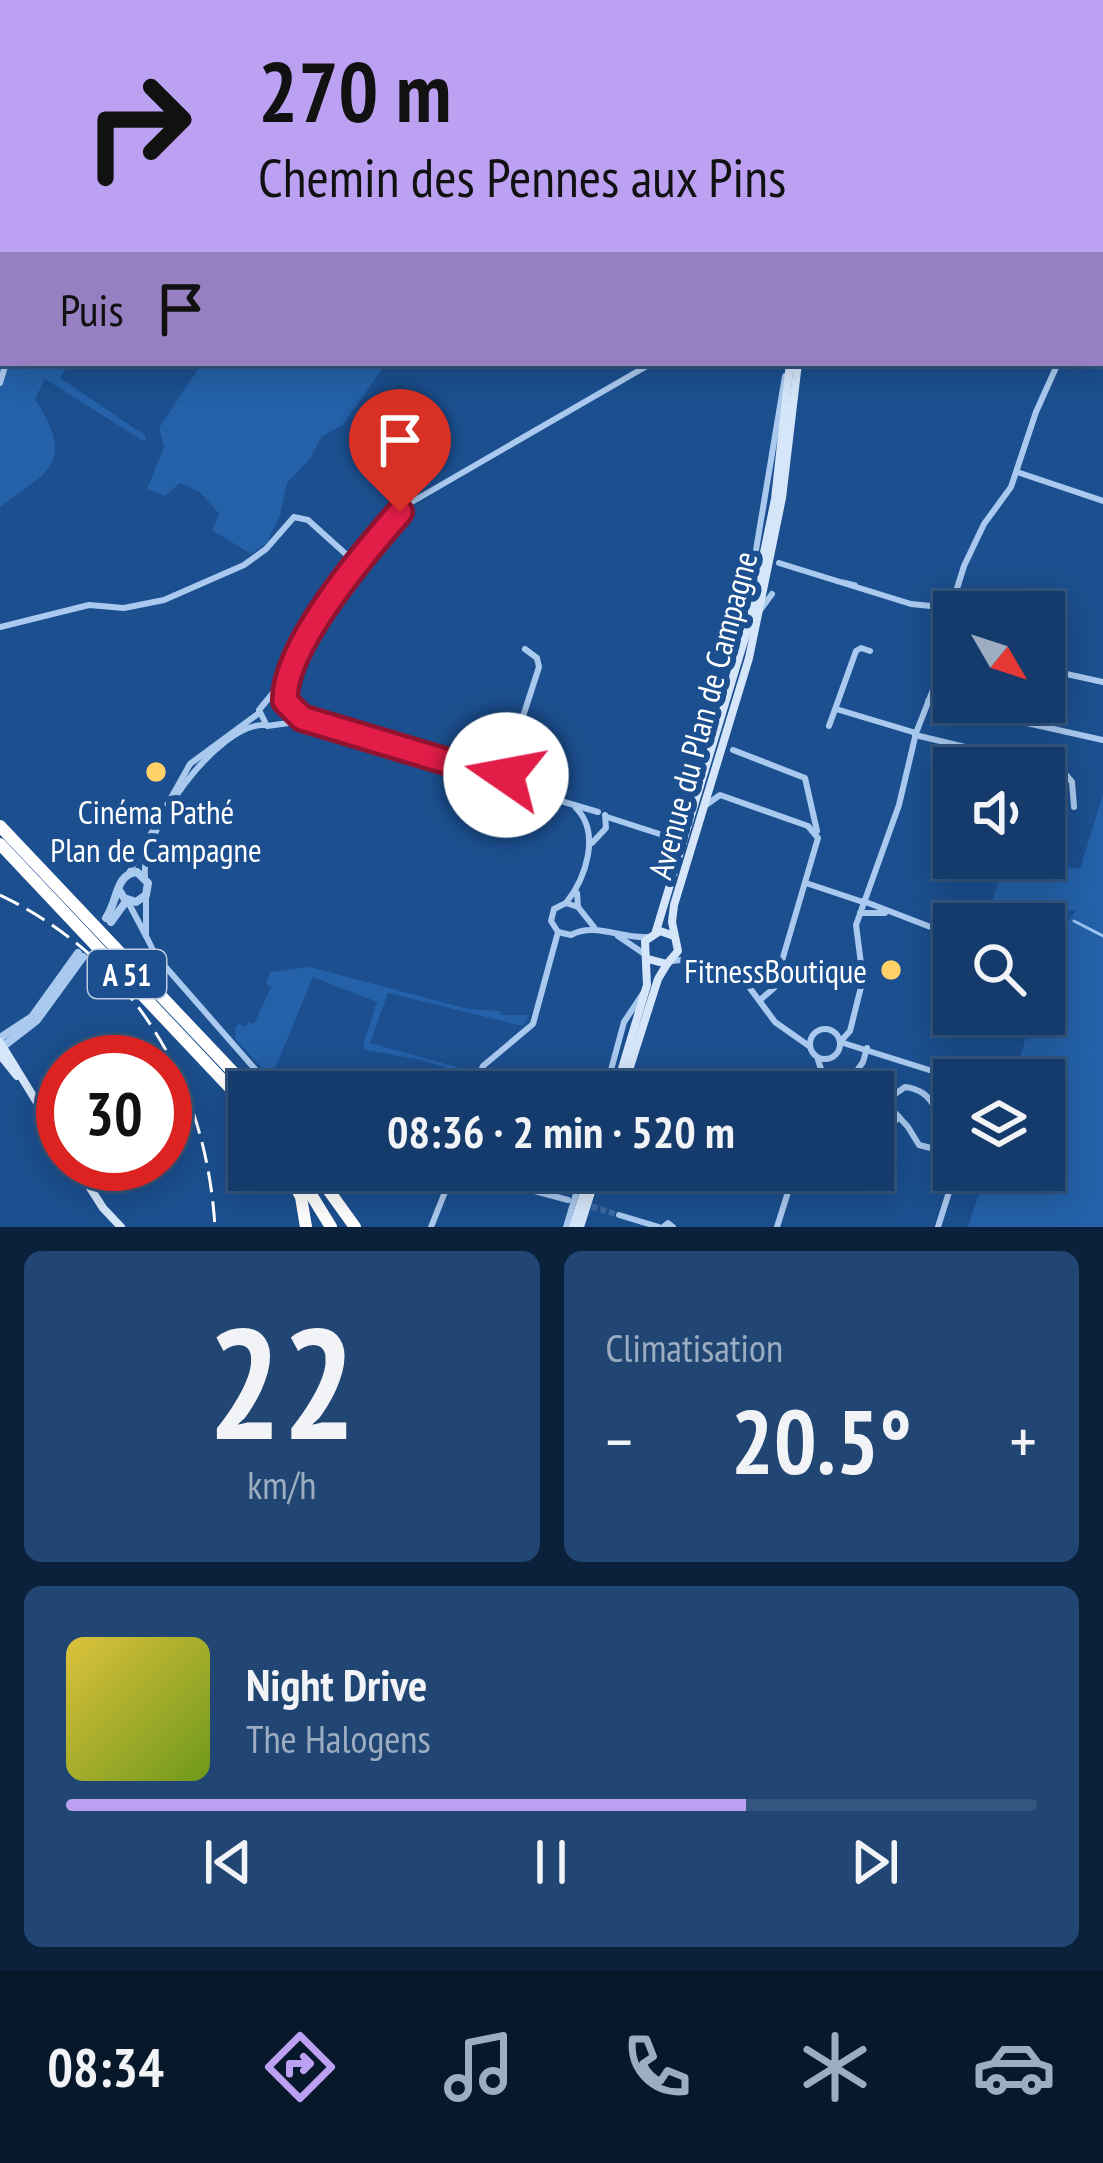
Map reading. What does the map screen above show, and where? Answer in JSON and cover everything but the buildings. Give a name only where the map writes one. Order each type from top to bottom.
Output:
[{"type":"highway","name":"A 51","points":[[0,826],[232,1071]]},
{"type":"highway","name":"A 51","points":[[0,844],[228,1086]]},
{"type":"highway","points":[[299,1191],[305,1227]]},
{"type":"highway","points":[[306,1191],[331,1227]]},
{"type":"highway","points":[[324,1191],[345,1227]]},
{"type":"highway","points":[[328,1191],[355,1227]]},
{"type":"main road","name":"Avenue du Plan de Campagne","points":[[669,963],[677,940],[674,905],[759,612],[782,497],[792,366]]},
{"type":"main road","name":"Avenue du Plan de Campagne","points":[[647,957],[750,621],[775,499],[792,366]]},
{"type":"main road","points":[[652,934],[664,931],[677,940]]},
{"type":"main road","points":[[624,1071],[646,989],[647,957],[669,963],[658,979],[625,1071]]},
{"type":"main road","points":[[1,1046],[36,1101]]},
{"type":"main road","points":[[92,1191],[121,1227]]},
{"type":"main road","points":[[573,1227],[584,1191]]},
{"type":"street","points":[[127,900],[109,920],[120,881],[129,873],[190,764],[259,713],[262,702],[272,697],[286,677],[311,629],[417,497],[647,366]]},
{"type":"street","points":[[670,891],[672,838],[763,525],[781,390],[791,366]]},
{"type":"street","points":[[958,591],[981,530],[1007,496],[1057,366]]},
{"type":"street","points":[[1017,472],[1103,501]]},
{"type":"street","points":[[0,627],[89,605],[116,609],[164,600],[255,557],[294,517],[308,520],[358,566]]},
{"type":"street","points":[[779,563],[910,604],[933,606]]},
{"type":"street","points":[[759,612],[772,594]]},
{"type":"street","points":[[734,637],[750,621]]},
{"type":"street","points":[[502,790],[503,771],[539,668],[537,658],[525,649]]},
{"type":"street","points":[[829,726],[856,651],[870,651]]},
{"type":"street","points":[[1065,674],[1103,682]]},
{"type":"street","points":[[284,723],[286,677]]},
{"type":"street","points":[[827,1071],[851,1028],[863,975],[856,931],[860,913],[933,686]]},
{"type":"street","points":[[272,697],[302,718],[481,776]]},
{"type":"street","points":[[928,701],[1103,740]]},
{"type":"street","points":[[836,709],[1062,770],[1072,782],[1074,807]]},
{"type":"street","points":[[259,713],[267,725]]},
{"type":"street","points":[[146,936],[146,856],[193,770],[254,725],[300,723],[481,776],[503,771]]},
{"type":"street","points":[[733,750],[805,778],[819,844],[774,988],[760,1000]]},
{"type":"street","points":[[503,771],[527,791]]},
{"type":"street","points":[[481,776],[486,791],[527,791],[672,838]]},
{"type":"street","points":[[705,806],[720,795],[808,826],[817,835]]},
{"type":"street","points":[[574,806],[588,825],[601,832]]},
{"type":"street","points":[[590,846],[588,825],[592,813],[598,812]]},
{"type":"street","points":[[481,1071],[533,1024],[561,934],[551,916],[577,887],[590,846],[606,828],[607,818]]},
{"type":"street","points":[[129,873],[145,876]]},
{"type":"street","points":[[806,883],[933,929]]},
{"type":"street","points":[[577,887],[579,930]]},
{"type":"street","points":[[119,890],[156,956],[257,1071]]},
{"type":"street","points":[[127,900],[140,901],[146,895]]},
{"type":"street","points":[[566,904],[598,929]]},
{"type":"street","points":[[860,913],[888,913]]},
{"type":"street","points":[[561,934],[598,929],[652,934]]},
{"type":"street","points":[[615,934],[647,957]]},
{"type":"street","points":[[677,940],[700,962]]},
{"type":"street","points":[[1,1046],[37,1020],[80,955]]},
{"type":"street","points":[[669,963],[685,958],[744,978],[769,1016],[809,1046],[821,1071]]},
{"type":"street","points":[[611,1071],[624,1022],[646,989]]},
{"type":"street","points":[[789,1031],[851,1028]]},
{"type":"street","points":[[851,1028],[866,1048]]},
{"type":"street","points":[[809,1046],[815,1032]]},
{"type":"street","points":[[834,1032],[840,1042],[933,1071]]},
{"type":"street","points":[[816,1057],[866,1048]]},
{"type":"street","points":[[856,1071],[866,1048]]},
{"type":"street","points":[[894,1095],[905,1087],[925,1095],[933,1106]]},
{"type":"street","points":[[894,1111],[919,1145],[933,1148]]},
{"type":"street","points":[[894,1122],[899,1117]]},
{"type":"street","points":[[431,1227],[448,1191]]},
{"type":"street","points":[[536,1191],[568,1200]]},
{"type":"street","points":[[776,1227],[787,1191]]},
{"type":"street","points":[[938,1227],[949,1191]]},
{"type":"street","points":[[619,1215],[662,1226]]},
{"type":"shaded area","points":[[0,366],[67,366],[60,378],[146,436],[145,442],[45,379],[35,399],[54,438],[52,463],[0,507]]},
{"type":"shaded area","points":[[200,366],[382,369],[343,425],[322,436],[310,459],[287,483],[267,543],[251,554],[212,530],[219,514],[200,492],[180,483],[165,496],[147,489],[164,447],[159,428]]},
{"type":"shaded area","points":[[1103,794],[1103,1227],[968,1227],[979,1191],[1065,1191],[1065,1059],[1019,1059],[1027,1035],[1065,1035],[1065,926],[1076,910],[1065,912],[1065,903],[992,903],[999,879],[1065,879],[1065,867],[1080,869]]},
{"type":"shaded area","points":[[310,967],[468,1009],[529,1015],[523,1026],[388,993],[370,1043],[471,1071],[456,1071],[365,1050],[377,1002],[313,977],[274,1071],[265,1071],[236,1040],[235,1028],[254,1024],[271,987],[266,984],[270,972]]},
{"type":"waterway","points":[[843,581],[856,584]]},
{"type":"waterway","points":[[1074,921],[1103,936]]},
{"type":"tunnel","points":[[583,1204],[619,1215]]},
{"type":"railway","points":[[0,895],[89,954],[125,990],[154,1031],[196,1123],[209,1173],[215,1227]]},
{"type":"place","name":"Cinéma Pathé Plan de Campagne","points":[[156,772]]},
{"type":"place","name":"FitnessBoutique","points":[[891,970]]},
{"type":"route","points":[[400,512],[299,649],[286,677],[285,701],[302,718],[475,770],[497,766],[506,775]]}]
